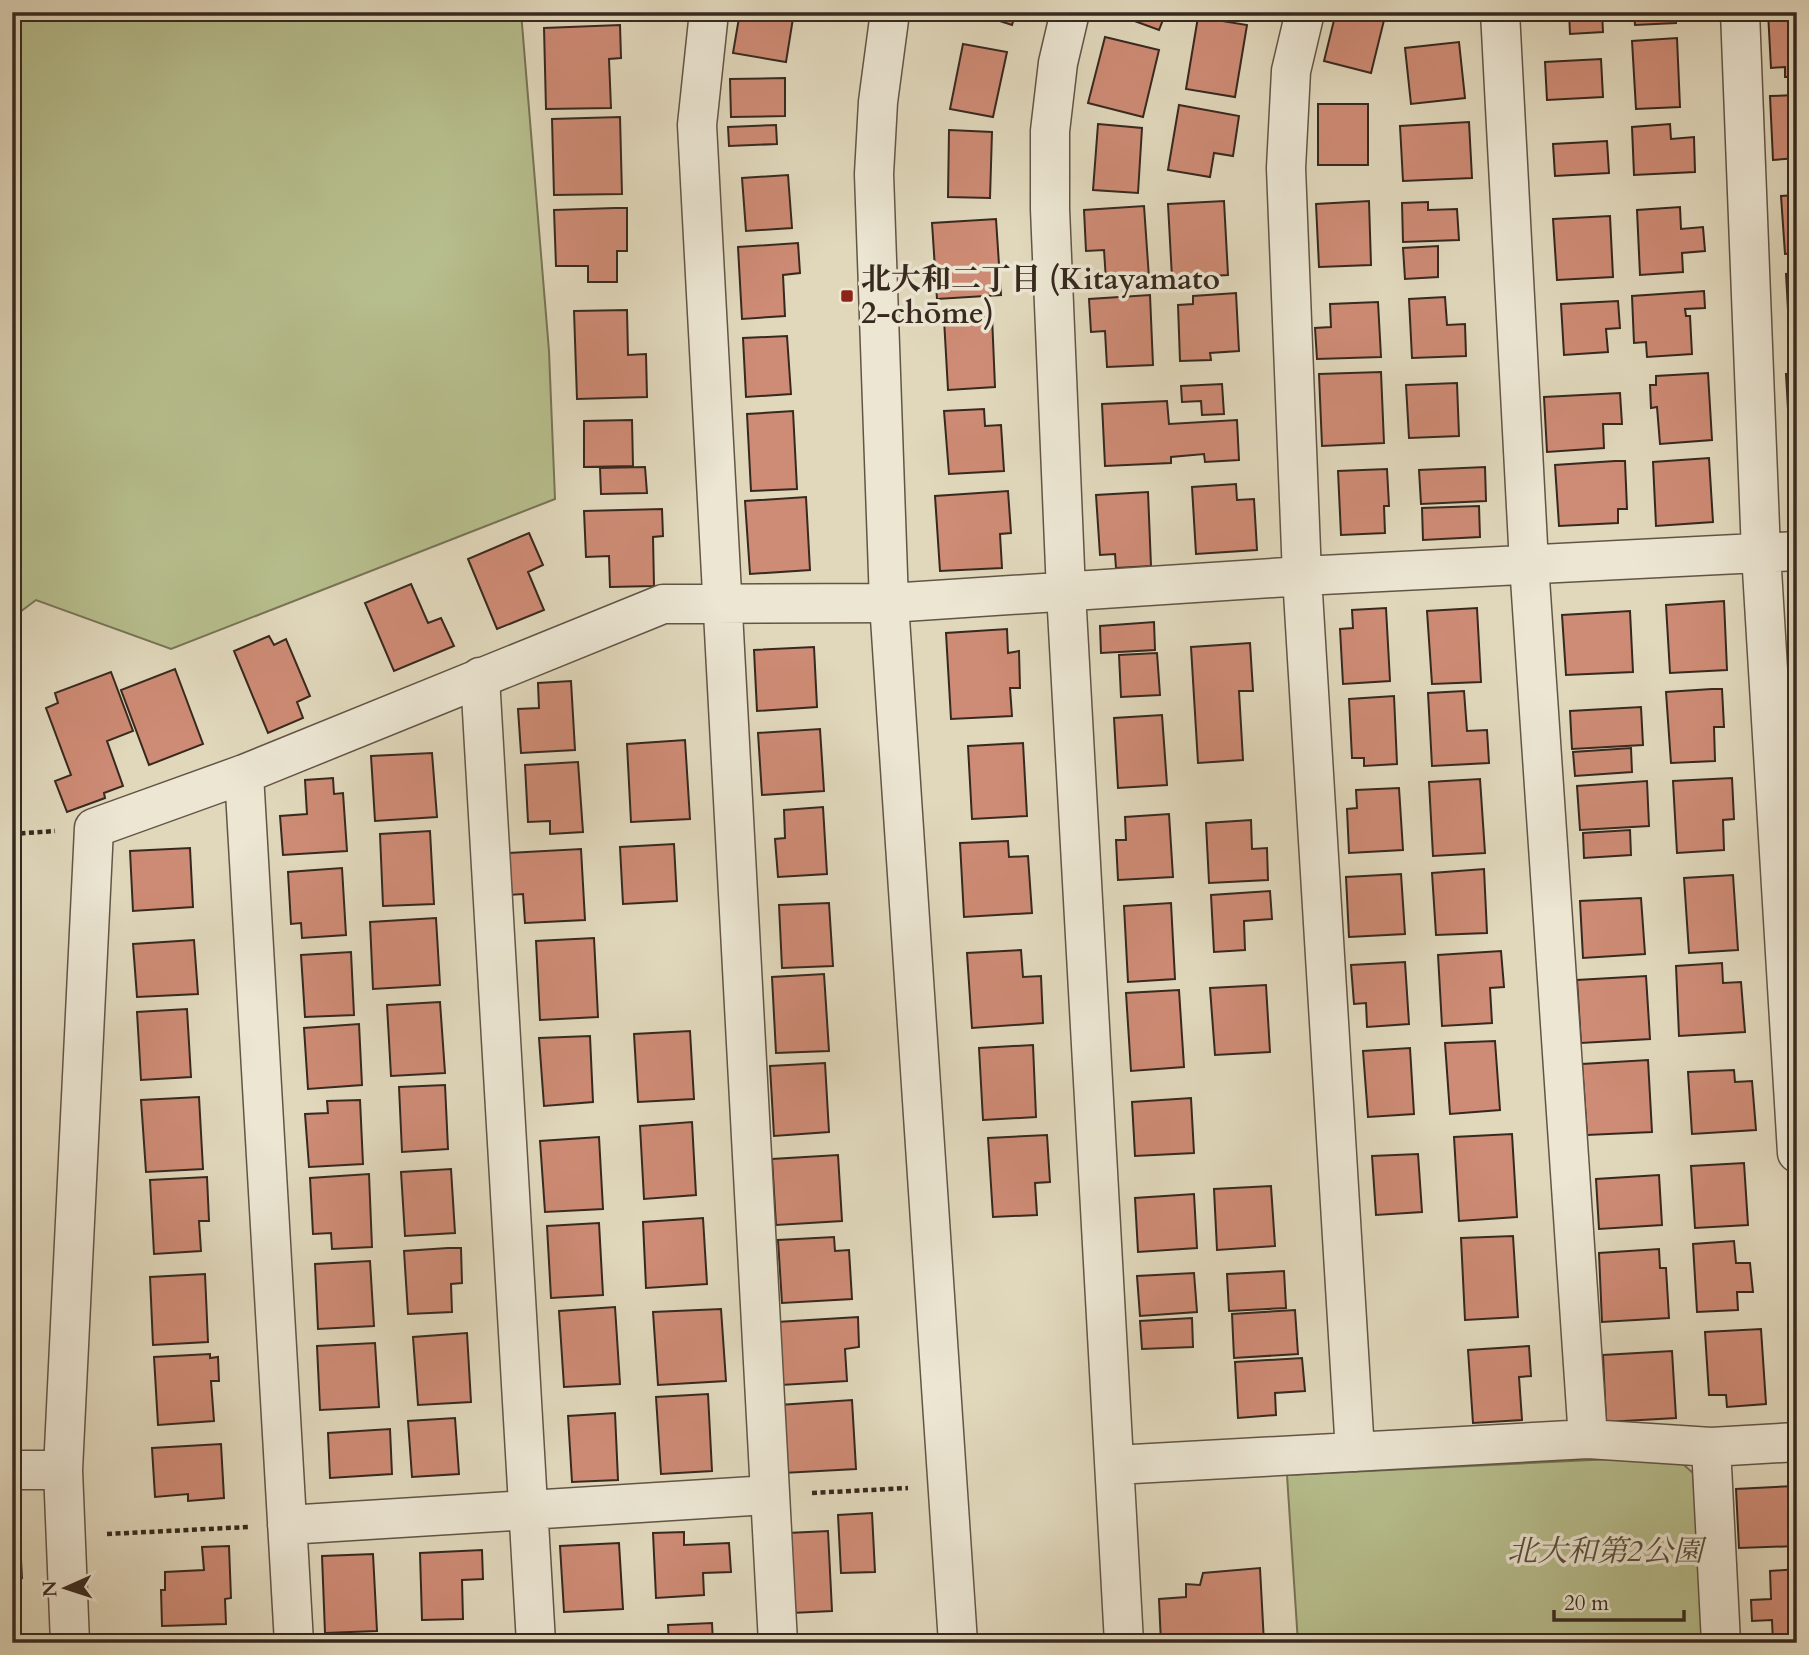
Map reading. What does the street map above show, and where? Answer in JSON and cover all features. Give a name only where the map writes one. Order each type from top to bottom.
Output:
[{"type":"street","points":[[709,12],[697,125],[778,1643]]},
{"type":"street","points":[[890,12],[878,102],[874,174],[889,603],[958,1643]]},
{"type":"street","points":[[1070,12],[1058,63],[1050,131],[1050,209],[1066,592],[1124,1643]]},
{"type":"street","points":[[1305,12],[1291,71],[1286,168],[1302,576],[1356,1452]]},
{"type":"street","points":[[1500,12],[1529,565],[1588,1439]]},
{"type":"street","points":[[1740,12],[1779,552],[1797,1153]]},
{"type":"street","points":[[70,1643],[63,1470],[94,828],[243,775],[663,604],[889,603],[1302,576],[1779,552]]},
{"type":"street","points":[[480,677],[537,1643]]},
{"type":"street","points":[[243,775],[294,1643]]},
{"type":"street","points":[[1115,1465],[1588,1439],[1711,1447],[1797,1442]]},
{"type":"street","points":[[1711,1447],[1721,1643]]},
{"type":"street","points":[[12,1470],[63,1470]]},
{"type":"street","points":[[287,1525],[769,1495]]},
{"type":"path","points":[[769,1495],[947,1486]]},
{"type":"path","points":[[67,1536],[287,1525]]},
{"type":"green space","points":[[12,12],[521,12],[549,351],[555,499],[171,649],[36,600],[12,618]]},
{"type":"green space","name":"北大和第2公園","points":[[1674,1456],[1693,1473],[1704,1643],[1298,1643],[1287,1475]]},
{"type":"building","points":[[740,12],[794,12],[786,62],[733,53]]},
{"type":"building","points":[[972,12],[1016,12],[1012,25]]},
{"type":"building","points":[[1110,12],[1166,12],[1159,30]]},
{"type":"building","points":[[1336,12],[1386,12],[1371,73],[1324,61]]},
{"type":"building","points":[[1569,12],[1602,12],[1603,32],[1570,34]]},
{"type":"building","points":[[1634,12],[1675,12],[1676,23],[1635,25]]},
{"type":"building","points":[[1768,12],[1797,12],[1797,77],[1785,77],[1785,67],[1771,68]]},
{"type":"building","points":[[1198,17],[1247,25],[1235,97],[1186,89]]},
{"type":"building","points":[[620,25],[621,58],[609,59],[611,108],[546,109],[544,28]]},
{"type":"building","points":[[1105,37],[1159,50],[1143,117],[1088,103]]},
{"type":"building","points":[[1677,38],[1680,107],[1636,109],[1632,41]]},
{"type":"building","points":[[1459,42],[1465,98],[1411,104],[1405,48]]},
{"type":"building","points":[[963,44],[1007,52],[993,117],[950,109]]},
{"type":"building","points":[[1601,59],[1603,97],[1547,100],[1545,62]]},
{"type":"building","points":[[785,78],[785,116],[731,117],[730,79]]},
{"type":"building","points":[[1797,95],[1797,158],[1773,160],[1770,96]]},
{"type":"building","points":[[1318,104],[1368,104],[1368,165],[1318,165]]},
{"type":"building","points":[[1179,105],[1239,116],[1233,156],[1214,153],[1210,177],[1168,170]]},
{"type":"building","points":[[620,117],[622,194],[554,195],[552,119]]},
{"type":"building","points":[[1469,122],[1472,178],[1403,181],[1400,126]]},
{"type":"building","points":[[1098,124],[1142,128],[1138,193],[1093,190]]},
{"type":"building","points":[[1670,124],[1671,139],[1694,137],[1695,172],[1634,175],[1632,127]]},
{"type":"building","points":[[776,125],[777,144],[729,146],[728,127]]},
{"type":"building","points":[[949,130],[992,132],[990,198],[948,197]]},
{"type":"building","points":[[1607,141],[1609,173],[1555,176],[1553,144]]},
{"type":"building","points":[[788,175],[792,228],[746,231],[742,178]]},
{"type":"building","points":[[1797,195],[1797,253],[1785,254],[1781,196]]},
{"type":"building","points":[[1224,201],[1228,275],[1172,278],[1168,204]]},
{"type":"building","points":[[1369,201],[1371,265],[1319,267],[1316,204]]},
{"type":"building","points":[[1428,202],[1428,210],[1457,209],[1459,240],[1403,242],[1402,203]]},
{"type":"building","points":[[1144,206],[1149,278],[1106,280],[1104,250],[1086,251],[1084,210]]},
{"type":"building","points":[[1680,207],[1681,229],[1703,227],[1705,251],[1682,253],[1683,272],[1640,275],[1637,210]]},
{"type":"building","points":[[627,208],[627,251],[617,251],[617,282],[588,282],[588,266],[556,266],[554,210]]},
{"type":"building","points":[[1610,216],[1613,277],[1557,280],[1553,219]]},
{"type":"building","points":[[996,219],[1001,295],[937,299],[932,223]]},
{"type":"building","points":[[798,243],[800,273],[783,275],[785,316],[742,319],[738,247]]},
{"type":"building","points":[[1438,246],[1438,277],[1405,279],[1403,248]]},
{"type":"building","points":[[1797,273],[1797,344],[1790,345],[1786,274]]},
{"type":"building","points":[[1704,291],[1705,308],[1685,309],[1686,316],[1690,316],[1692,354],[1647,357],[1646,342],[1634,343],[1632,296]]},
{"type":"building","points":[[1236,293],[1239,351],[1210,353],[1211,360],[1180,361],[1178,305],[1193,304],[1193,296]]},
{"type":"building","points":[[1150,295],[1153,365],[1107,367],[1105,331],[1091,332],[1089,299]]},
{"type":"building","points":[[1445,297],[1447,325],[1465,324],[1466,356],[1412,358],[1409,299]]},
{"type":"building","points":[[1618,301],[1620,328],[1606,329],[1608,352],[1564,355],[1561,304]]},
{"type":"building","points":[[1378,302],[1381,357],[1317,359],[1315,328],[1331,327],[1330,304]]},
{"type":"building","points":[[627,310],[628,355],[646,354],[647,397],[577,399],[574,311]]},
{"type":"building","points":[[992,316],[995,387],[948,390],[944,319]]},
{"type":"building","points":[[787,336],[791,394],[746,397],[743,338]]},
{"type":"building","points":[[1381,372],[1384,443],[1322,446],[1319,374]]},
{"type":"building","points":[[1708,373],[1712,440],[1660,444],[1657,407],[1651,408],[1650,385],[1656,385],[1656,376]]},
{"type":"building","points":[[1786,374],[1797,374],[1797,426],[1789,426]]},
{"type":"building","points":[[1457,383],[1459,436],[1409,438],[1406,385]]},
{"type":"building","points":[[1222,384],[1224,414],[1202,415],[1201,401],[1182,402],[1181,386]]},
{"type":"building","points":[[1620,393],[1622,424],[1603,424],[1604,448],[1547,452],[1544,397]]},
{"type":"building","points":[[1167,401],[1169,424],[1237,420],[1239,460],[1205,462],[1204,454],[1171,457],[1171,463],[1105,466],[1102,404]]},
{"type":"building","points":[[984,409],[985,426],[1001,425],[1004,471],[949,474],[944,411]]},
{"type":"building","points":[[793,411],[797,489],[751,491],[747,414]]},
{"type":"building","points":[[632,420],[633,466],[584,467],[584,421]]},
{"type":"building","points":[[1709,458],[1713,522],[1656,526],[1653,462]]},
{"type":"building","points":[[1625,461],[1627,509],[1618,509],[1618,523],[1559,526],[1555,465]]},
{"type":"building","points":[[645,467],[647,493],[601,494],[600,468]]},
{"type":"building","points":[[1485,467],[1486,501],[1421,504],[1419,470]]},
{"type":"building","points":[[1387,469],[1389,506],[1384,506],[1385,533],[1341,535],[1338,471]]},
{"type":"building","points":[[1236,484],[1237,500],[1254,499],[1257,550],[1196,554],[1192,487]]},
{"type":"building","points":[[1008,491],[1011,533],[1000,534],[1002,568],[940,571],[935,496]]},
{"type":"building","points":[[1148,492],[1151,566],[1116,568],[1115,554],[1100,555],[1096,495]]},
{"type":"building","points":[[806,497],[810,570],[750,574],[745,501]]},
{"type":"building","points":[[1479,506],[1480,537],[1423,540],[1422,508]]},
{"type":"building","points":[[662,509],[663,536],[653,537],[654,586],[610,587],[609,556],[586,557],[584,511]]},
{"type":"building","points":[[529,533],[543,565],[528,572],[544,610],[497,629],[468,559]]},
{"type":"building","points":[[411,584],[428,623],[441,618],[454,646],[394,671],[365,603]]},
{"type":"building","points":[[1724,601],[1727,670],[1670,673],[1666,605]]},
{"type":"building","points":[[1386,608],[1390,681],[1343,684],[1340,629],[1353,628],[1352,610]]},
{"type":"building","points":[[1477,608],[1481,682],[1432,684],[1427,611]]},
{"type":"building","points":[[1630,611],[1633,672],[1566,675],[1562,615]]},
{"type":"building","points":[[1154,622],[1155,650],[1101,653],[1100,626]]},
{"type":"building","points":[[1007,629],[1008,653],[1019,651],[1020,688],[1010,688],[1012,716],[951,719],[946,633]]},
{"type":"building","points":[[269,636],[274,645],[286,639],[310,696],[297,702],[303,718],[268,733],[234,651]]},
{"type":"building","points":[[1250,643],[1253,691],[1239,691],[1243,760],[1198,763],[1191,647]]},
{"type":"building","points":[[814,647],[817,707],[757,711],[754,650]]},
{"type":"building","points":[[1157,653],[1160,695],[1121,697],[1119,655]]},
{"type":"building","points":[[175,669],[203,744],[149,765],[121,690]]},
{"type":"building","points":[[111,672],[133,731],[107,741],[123,786],[104,793],[105,798],[67,812],[55,781],[71,775],[46,708],[58,703],[55,693]]},
{"type":"building","points":[[571,681],[575,750],[521,753],[518,709],[539,708],[538,683]]},
{"type":"building","points":[[1722,689],[1724,727],[1714,727],[1715,761],[1671,763],[1666,692]]},
{"type":"building","points":[[1464,691],[1467,731],[1487,730],[1489,763],[1432,766],[1428,693]]},
{"type":"building","points":[[1394,696],[1397,764],[1364,766],[1364,758],[1352,758],[1349,699]]},
{"type":"building","points":[[1641,707],[1643,745],[1572,749],[1570,711]]},
{"type":"building","points":[[1162,715],[1167,785],[1118,788],[1114,718]]},
{"type":"building","points":[[820,729],[824,791],[762,795],[758,733]]},
{"type":"building","points":[[685,740],[690,819],[631,822],[627,744]]},
{"type":"building","points":[[1023,743],[1027,816],[972,819],[968,746]]},
{"type":"building","points":[[1631,748],[1632,772],[1575,776],[1573,752]]},
{"type":"building","points":[[432,753],[437,817],[375,821],[371,756]]},
{"type":"building","points":[[578,762],[583,832],[550,834],[550,821],[528,822],[525,765]]},
{"type":"building","points":[[333,778],[334,794],[343,793],[347,851],[283,855],[280,816],[307,814],[305,780]]},
{"type":"building","points":[[1732,778],[1734,819],[1723,820],[1724,850],[1677,853],[1673,781]]},
{"type":"building","points":[[1480,779],[1485,853],[1433,856],[1429,782]]},
{"type":"building","points":[[1647,781],[1649,826],[1580,830],[1577,786]]},
{"type":"building","points":[[1399,788],[1403,850],[1349,853],[1347,809],[1357,808],[1356,790]]},
{"type":"building","points":[[823,807],[827,874],[778,877],[775,839],[785,838],[784,810]]},
{"type":"building","points":[[1169,814],[1173,877],[1118,880],[1116,840],[1126,840],[1125,817]]},
{"type":"building","points":[[1251,820],[1252,849],[1267,848],[1268,880],[1209,883],[1206,823]]},
{"type":"building","points":[[1630,830],[1631,855],[1584,858],[1583,833]]},
{"type":"building","points":[[430,831],[434,904],[383,906],[380,834]]},
{"type":"building","points":[[1008,841],[1009,857],[1028,856],[1032,913],[964,917],[960,843]]},
{"type":"building","points":[[674,844],[677,901],[623,904],[620,847]]},
{"type":"building","points":[[190,848],[193,907],[133,911],[130,851]]},
{"type":"building","points":[[581,849],[585,920],[525,923],[523,894],[509,895],[506,853]]},
{"type":"building","points":[[342,868],[346,935],[302,938],[301,923],[291,924],[288,872]]},
{"type":"building","points":[[1484,869],[1487,933],[1436,935],[1432,873]]},
{"type":"building","points":[[1401,874],[1405,934],[1349,937],[1346,877]]},
{"type":"building","points":[[1733,875],[1738,950],[1689,953],[1684,878]]},
{"type":"building","points":[[1270,891],[1272,919],[1244,921],[1245,950],[1214,952],[1211,895]]},
{"type":"building","points":[[1641,898],[1645,954],[1583,958],[1580,901]]},
{"type":"building","points":[[829,903],[833,966],[782,968],[779,905]]},
{"type":"building","points":[[1171,903],[1175,979],[1128,982],[1124,906]]},
{"type":"building","points":[[436,918],[440,985],[373,989],[370,922]]},
{"type":"building","points":[[594,938],[598,1017],[540,1020],[536,941]]},
{"type":"building","points":[[194,940],[198,994],[137,997],[133,944]]},
{"type":"building","points":[[1021,950],[1023,977],[1041,976],[1043,1023],[972,1028],[967,953]]},
{"type":"building","points":[[1501,951],[1504,987],[1490,988],[1492,1023],[1442,1026],[1438,955]]},
{"type":"building","points":[[351,952],[354,1015],[305,1017],[301,955]]},
{"type":"building","points":[[1405,962],[1409,1024],[1367,1027],[1366,1003],[1354,1004],[1351,965]]},
{"type":"building","points":[[1722,963],[1723,983],[1741,982],[1745,1032],[1679,1036],[1676,966]]},
{"type":"building","points":[[824,974],[829,1051],[776,1053],[772,977]]},
{"type":"building","points":[[1646,976],[1650,1039],[1581,1043],[1577,980]]},
{"type":"building","points":[[1266,985],[1270,1052],[1215,1055],[1210,988]]},
{"type":"building","points":[[1179,990],[1184,1067],[1131,1071],[1126,993]]},
{"type":"building","points":[[440,1002],[445,1073],[391,1076],[387,1005]]},
{"type":"building","points":[[187,1009],[191,1077],[141,1080],[137,1012]]},
{"type":"building","points":[[359,1024],[362,1085],[308,1089],[304,1028]]},
{"type":"building","points":[[690,1031],[694,1099],[638,1102],[634,1034]]},
{"type":"building","points":[[590,1036],[593,1102],[544,1106],[539,1038]]},
{"type":"building","points":[[1495,1041],[1500,1110],[1450,1114],[1445,1043]]},
{"type":"building","points":[[1033,1045],[1036,1117],[983,1120],[979,1048]]},
{"type":"building","points":[[1410,1048],[1414,1114],[1368,1117],[1363,1051]]},
{"type":"building","points":[[1648,1060],[1652,1132],[1587,1135],[1582,1064]]},
{"type":"building","points":[[825,1063],[829,1132],[774,1136],[770,1066]]},
{"type":"building","points":[[1734,1070],[1735,1082],[1752,1081],[1756,1130],[1692,1134],[1688,1072]]},
{"type":"building","points":[[445,1085],[448,1149],[402,1152],[399,1087]]},
{"type":"building","points":[[199,1097],[203,1169],[146,1172],[141,1100]]},
{"type":"building","points":[[1191,1098],[1194,1153],[1135,1156],[1132,1102]]},
{"type":"building","points":[[360,1100],[363,1164],[309,1167],[305,1114],[328,1113],[327,1101]]},
{"type":"building","points":[[692,1122],[696,1195],[644,1199],[640,1126]]},
{"type":"building","points":[[1512,1134],[1517,1217],[1459,1221],[1454,1137]]},
{"type":"building","points":[[1047,1135],[1050,1182],[1035,1183],[1037,1215],[993,1217],[988,1138]]},
{"type":"building","points":[[599,1137],[603,1209],[545,1212],[540,1141]]},
{"type":"building","points":[[1418,1154],[1422,1212],[1376,1215],[1372,1156]]},
{"type":"building","points":[[838,1155],[842,1221],[776,1225],[772,1159]]},
{"type":"building","points":[[1744,1163],[1748,1225],[1695,1228],[1691,1166]]},
{"type":"building","points":[[451,1169],[455,1233],[405,1236],[401,1172]]},
{"type":"building","points":[[369,1174],[372,1247],[332,1249],[331,1233],[313,1234],[310,1178]]},
{"type":"building","points":[[1659,1175],[1662,1225],[1599,1229],[1596,1179]]},
{"type":"building","points":[[207,1177],[209,1221],[199,1221],[201,1251],[154,1254],[150,1180]]},
{"type":"building","points":[[1271,1186],[1275,1246],[1217,1250],[1214,1189]]},
{"type":"building","points":[[1194,1194],[1197,1248],[1138,1252],[1135,1198]]},
{"type":"building","points":[[703,1218],[707,1284],[646,1288],[643,1222]]},
{"type":"building","points":[[599,1223],[603,1295],[551,1298],[547,1226]]},
{"type":"building","points":[[1513,1236],[1518,1317],[1465,1320],[1461,1238]]},
{"type":"building","points":[[834,1237],[835,1251],[849,1250],[852,1299],[782,1303],[778,1240]]},
{"type":"building","points":[[1734,1241],[1736,1263],[1750,1263],[1753,1292],[1737,1292],[1738,1310],[1697,1312],[1693,1244]]},
{"type":"building","points":[[461,1248],[462,1283],[451,1284],[452,1312],[408,1314],[404,1251]]},
{"type":"building","points":[[1659,1249],[1660,1268],[1666,1268],[1669,1318],[1602,1322],[1599,1253]]},
{"type":"building","points":[[370,1261],[374,1326],[318,1329],[315,1264]]},
{"type":"building","points":[[1284,1271],[1286,1308],[1229,1311],[1227,1274]]},
{"type":"building","points":[[1194,1273],[1197,1312],[1140,1316],[1137,1276]]},
{"type":"building","points":[[205,1274],[208,1342],[153,1345],[150,1277]]},
{"type":"building","points":[[615,1307],[620,1384],[564,1387],[559,1311]]},
{"type":"building","points":[[721,1309],[726,1381],[658,1385],[653,1312]]},
{"type":"building","points":[[1295,1310],[1298,1354],[1234,1358],[1232,1314]]},
{"type":"building","points":[[858,1317],[859,1347],[845,1349],[847,1381],[781,1385],[777,1322]]},
{"type":"building","points":[[1192,1318],[1193,1347],[1142,1349],[1140,1321]]},
{"type":"building","points":[[1761,1329],[1766,1404],[1727,1407],[1726,1395],[1709,1395],[1705,1332]]},
{"type":"building","points":[[467,1333],[471,1402],[418,1405],[413,1337]]},
{"type":"building","points":[[375,1343],[379,1407],[320,1410],[317,1346]]},
{"type":"building","points":[[1529,1346],[1531,1376],[1519,1377],[1522,1420],[1473,1423],[1468,1350]]},
{"type":"building","points":[[1672,1351],[1676,1418],[1606,1422],[1603,1355]]},
{"type":"building","points":[[210,1354],[210,1358],[218,1357],[219,1381],[211,1381],[214,1421],[158,1425],[154,1357]]},
{"type":"building","points":[[1302,1358],[1305,1391],[1275,1393],[1276,1415],[1238,1418],[1235,1362]]},
{"type":"building","points":[[708,1394],[712,1471],[661,1474],[656,1397]]},
{"type":"building","points":[[852,1400],[856,1469],[783,1473],[779,1405]]},
{"type":"building","points":[[615,1413],[618,1480],[572,1482],[568,1416]]},
{"type":"building","points":[[455,1418],[459,1474],[412,1477],[408,1421]]},
{"type":"building","points":[[390,1429],[392,1474],[330,1478],[328,1433]]},
{"type":"building","points":[[221,1444],[224,1498],[188,1501],[188,1494],[155,1497],[152,1448]]},
{"type":"building","points":[[1795,1486],[1797,1546],[1739,1548],[1736,1489]]},
{"type":"building","points":[[872,1513],[875,1572],[841,1573],[838,1515]]},
{"type":"building","points":[[19,1523],[22,1578],[12,1579],[12,1524]]},
{"type":"building","points":[[828,1531],[832,1611],[792,1613],[788,1533]]},
{"type":"building","points":[[684,1532],[684,1545],[729,1543],[731,1572],[703,1573],[704,1595],[656,1598],[653,1533]]},
{"type":"building","points":[[619,1543],[623,1609],[564,1612],[560,1546]]},
{"type":"building","points":[[229,1546],[231,1598],[225,1599],[226,1624],[162,1626],[161,1590],[165,1590],[165,1572],[204,1570],[202,1547]]},
{"type":"building","points":[[482,1550],[483,1579],[462,1580],[463,1619],[422,1620],[420,1553]]},
{"type":"building","points":[[373,1554],[377,1631],[325,1633],[322,1556]]},
{"type":"building","points":[[1260,1568],[1264,1643],[1161,1643],[1159,1599],[1186,1597],[1186,1584],[1200,1585],[1203,1573]]},
{"type":"building","points":[[1797,1569],[1797,1642],[1773,1643],[1772,1620],[1752,1621],[1751,1600],[1771,1599],[1770,1571]]},
{"type":"building","points":[[712,1623],[713,1643],[669,1643],[668,1625]]},
{"type":"building","points":[[850,1635],[851,1643],[804,1643],[804,1637]]},
{"type":"building","points":[[212,1637],[212,1643],[170,1643],[170,1639]]},
{"type":"place","name":"北大和二丁目 (Kitayamato 2-chōme)","points":[[847,296]]}]
